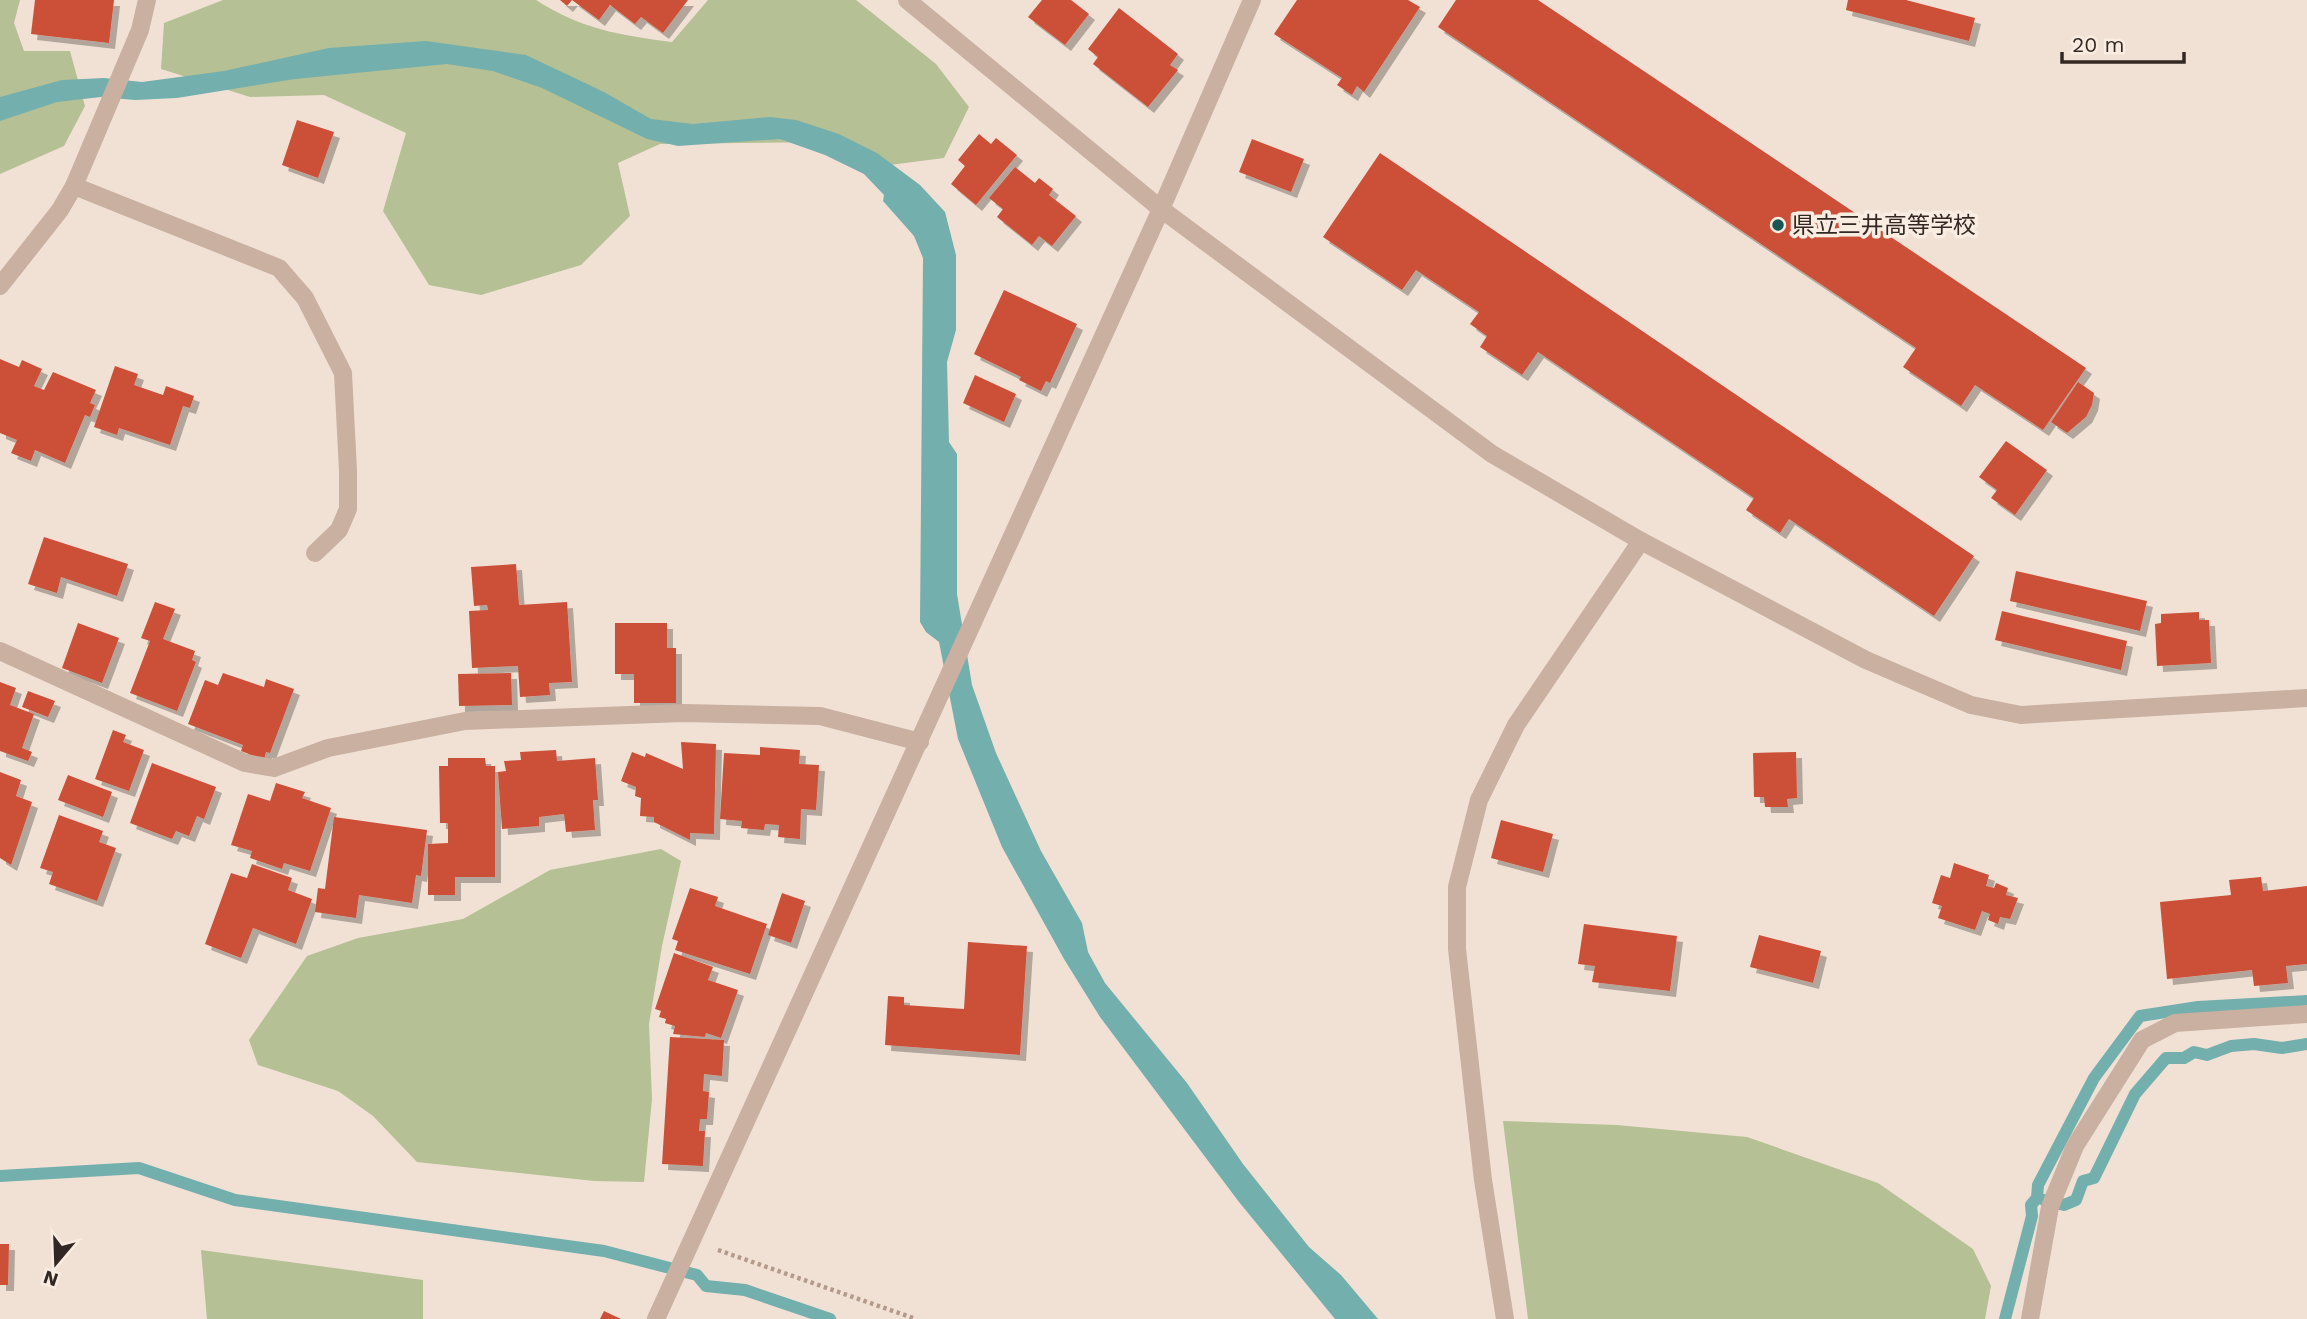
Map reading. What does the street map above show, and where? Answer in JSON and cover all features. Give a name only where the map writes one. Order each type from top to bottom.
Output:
[{"type":"street","points":[[0,286],[60,209],[74,186],[140,30],[147,0]]},
{"type":"street","points":[[906,0],[1161,209],[1492,454],[1641,541],[1866,660],[1971,705],[2021,715],[2307,698]]},
{"type":"street","points":[[656,1319],[1161,209],[1252,0]]},
{"type":"street","points":[[74,186],[279,268],[305,298],[343,373],[348,471],[348,509],[339,530],[315,553]]},
{"type":"street","points":[[1505,1319],[1483,1180],[1457,949],[1457,887],[1479,800],[1517,726],[1641,541]]},
{"type":"street","points":[[0,651],[244,763],[274,768],[328,748],[465,721],[683,713],[820,716],[920,742]]},
{"type":"street","points":[[2029,1319],[2050,1207],[2075,1146],[2142,1040],[2175,1023],[2307,1014]]},
{"type":"path","points":[[691,1241],[916,1319]]},
{"type":"green space","points":[[0,0],[20,0],[14,23],[24,51],[70,51],[85,106],[64,146],[0,174]]},
{"type":"green space","points":[[223,0],[536,0],[569,18],[601,29],[672,42],[708,0],[856,0],[936,64],[969,107],[944,158],[890,165],[824,142],[660,144],[618,163],[630,216],[581,265],[481,295],[429,285],[383,211],[406,133],[324,95],[250,97],[161,69],[164,23]]},
{"type":"green space","points":[[661,849],[681,861],[662,946],[649,1024],[652,1099],[644,1182],[594,1181],[417,1162],[373,1116],[338,1091],[258,1065],[249,1040],[307,956],[358,938],[463,919],[550,870]]},
{"type":"green space","points":[[1503,1121],[1617,1125],[1747,1137],[1878,1183],[1973,1249],[1991,1286],[1985,1319],[1528,1319]]},
{"type":"green space","points":[[201,1250],[423,1280],[423,1319],[207,1319]]},
{"type":"water","points":[[426,41],[526,55],[604,92],[651,119],[693,124],[770,117],[796,120],[839,134],[877,153],[920,185],[945,212],[956,255],[956,330],[947,362],[949,442],[957,454],[957,594],[972,685],[996,753],[1041,851],[1082,923],[1088,952],[1105,983],[1187,1083],[1243,1164],[1309,1247],[1341,1275],[1378,1319],[1335,1319],[1239,1202],[1100,1017],[1064,959],[1002,847],[958,739],[939,642],[926,632],[920,622],[923,258],[914,236],[883,201],[884,195],[864,174],[825,155],[780,139],[678,146],[647,139],[542,88],[493,71],[447,64],[295,79],[177,98],[135,100],[101,97],[57,102],[0,121],[0,97],[62,80],[104,78],[142,82],[224,71],[329,48]]},
{"type":"building","points":[[35,0],[114,0],[109,43],[31,34]]},
{"type":"building","points":[[560,0],[572,0],[567,6]]},
{"type":"building","points":[[572,0],[688,0],[663,33],[641,17],[635,24],[610,5],[599,20]]},
{"type":"building","points":[[1042,0],[1071,0],[1089,14],[1065,45],[1028,17]]},
{"type":"building","points":[[1297,0],[1408,0],[1420,7],[1364,92],[1357,86],[1352,95],[1337,85],[1342,78],[1274,34]]},
{"type":"building","points":[[1456,0],[1538,0],[2086,368],[2043,430],[1975,385],[1961,406],[1903,367],[1916,348],[1438,27]]},
{"type":"building","points":[[1848,0],[1906,0],[1975,18],[1969,41],[1846,10]]},
{"type":"building","points":[[1119,8],[1178,54],[1170,65],[1178,70],[1148,107],[1093,64],[1098,57],[1088,49]]},
{"type":"building","points":[[297,120],[334,132],[318,178],[282,165]]},
{"type":"building","points":[[979,134],[991,144],[996,138],[1017,155],[976,205],[951,184],[965,166],[958,160]]},
{"type":"building","points":[[1252,139],[1304,159],[1291,192],[1239,172]]},
{"type":"building","points":[[1380,153],[1974,556],[1934,616],[1789,519],[1780,533],[1746,510],[1754,498],[1538,352],[1522,375],[1480,347],[1487,336],[1470,324],[1479,312],[1416,270],[1402,290],[1323,237]]},
{"type":"building","points":[[1015,167],[1035,183],[1039,178],[1053,189],[1049,195],[1076,216],[1052,246],[1039,236],[1032,245],[997,217],[1003,209],[989,198]]},
{"type":"building","points":[[1004,290],[1077,324],[1050,383],[1046,381],[1041,391],[1019,380],[1021,377],[974,354]]},
{"type":"building","points":[[0,359],[19,367],[22,360],[42,369],[34,386],[44,390],[53,372],[96,390],[90,403],[95,405],[90,417],[85,415],[65,463],[35,450],[31,461],[11,453],[17,440],[0,433]]},
{"type":"building","points":[[115,366],[138,374],[134,385],[163,395],[166,386],[194,396],[190,408],[183,406],[170,445],[119,428],[117,435],[94,427]]},
{"type":"building","points":[[975,375],[1016,394],[1004,422],[963,403]]},
{"type":"building","points":[[2078,382],[2094,393],[2092,405],[2086,417],[2067,433],[2051,422]]},
{"type":"building","points":[[2006,441],[2047,470],[2015,515],[1991,498],[1997,490],[1979,477]]},
{"type":"building","points":[[44,537],[128,564],[117,596],[61,577],[57,593],[28,584]]},
{"type":"building","points":[[516,564],[519,605],[567,602],[572,682],[549,683],[550,695],[520,697],[518,666],[472,668],[469,611],[488,610],[487,605],[474,606],[471,567]]},
{"type":"building","points":[[2016,571],[2147,601],[2140,631],[2010,601]]},
{"type":"building","points":[[155,602],[175,609],[163,639],[195,651],[192,660],[196,662],[177,711],[130,693],[150,641],[141,638]]},
{"type":"building","points":[[2002,611],[2127,641],[2121,670],[1995,640]]},
{"type":"building","points":[[2199,612],[2199,620],[2209,620],[2211,663],[2157,666],[2155,624],[2161,623],[2161,614]]},
{"type":"building","points":[[78,623],[119,638],[102,683],[62,668]]},
{"type":"building","points":[[615,623],[667,623],[667,648],[676,648],[676,703],[634,703],[634,674],[615,674]]},
{"type":"building","points":[[223,673],[264,687],[266,679],[294,689],[270,753],[266,752],[264,760],[241,751],[243,745],[188,724],[205,680],[218,685]]},
{"type":"building","points":[[511,673],[512,705],[459,706],[458,674]]},
{"type":"building","points":[[0,682],[16,688],[10,705],[34,714],[22,748],[32,752],[28,761],[0,751]]},
{"type":"building","points":[[28,691],[55,701],[48,717],[22,707]]},
{"type":"building","points":[[113,730],[126,735],[123,742],[144,750],[129,791],[95,779]]},
{"type":"building","points":[[681,742],[716,744],[714,834],[690,833],[690,840],[654,822],[654,817],[640,816],[641,798],[635,796],[636,787],[621,781],[632,752],[645,757],[646,753],[683,769]]},
{"type":"building","points":[[760,747],[800,750],[799,764],[819,765],[816,810],[801,809],[800,839],[778,837],[779,825],[765,824],[764,830],[741,828],[742,821],[720,819],[724,753],[760,755]]},
{"type":"building","points":[[556,750],[557,761],[595,758],[598,800],[593,800],[595,830],[566,832],[564,814],[539,817],[539,826],[502,829],[498,772],[506,771],[504,761],[521,760],[520,752]]},
{"type":"building","points":[[1796,752],[1797,798],[1787,799],[1788,807],[1765,807],[1764,797],[1754,797],[1753,753]]},
{"type":"building","points":[[448,758],[485,758],[486,766],[495,766],[495,877],[455,877],[455,895],[428,895],[428,844],[448,843],[448,823],[440,823],[439,766],[448,766]]},
{"type":"building","points":[[152,763],[216,787],[204,819],[197,816],[189,836],[176,831],[172,839],[130,823]]},
{"type":"building","points":[[0,772],[21,780],[16,796],[32,802],[11,865],[0,858]]},
{"type":"building","points":[[68,775],[112,792],[103,817],[58,800]]},
{"type":"building","points":[[276,783],[305,792],[302,798],[331,808],[310,871],[284,863],[282,869],[250,858],[252,851],[231,845],[248,794],[270,801]]},
{"type":"building","points":[[59,815],[103,831],[99,842],[116,848],[97,901],[49,884],[53,872],[40,868]]},
{"type":"building","points":[[334,817],[427,830],[421,876],[416,875],[412,903],[359,895],[356,918],[315,912],[318,888],[325,889]]},
{"type":"building","points":[[1501,820],[1553,834],[1543,872],[1491,858]]},
{"type":"building","points":[[1954,863],[1989,875],[1986,886],[1994,888],[1996,883],[2008,888],[2006,895],[2018,898],[2010,919],[2000,917],[1998,924],[1988,920],[1990,914],[1982,911],[1975,930],[1938,918],[1942,906],[1932,903],[1941,875],[1950,878]]},
{"type":"building","points":[[252,864],[292,878],[288,890],[312,899],[296,944],[253,928],[241,958],[205,944],[231,873],[247,878]]},
{"type":"building","points":[[2261,877],[2263,891],[2307,886],[2307,964],[2286,966],[2288,983],[2254,986],[2252,970],[2167,979],[2160,902],[2231,895],[2229,880]]},
{"type":"building","points":[[690,888],[718,897],[715,906],[767,924],[750,974],[675,950],[678,941],[672,939]]},
{"type":"building","points":[[782,893],[805,901],[791,943],[768,935]]},
{"type":"building","points":[[1584,924],[1677,936],[1670,991],[1592,982],[1595,966],[1578,964]]},
{"type":"building","points":[[1759,935],[1821,951],[1813,983],[1750,967]]},
{"type":"building","points":[[968,942],[1027,946],[1020,1055],[885,1045],[888,996],[904,997],[904,1005],[964,1009]]},
{"type":"building","points":[[674,953],[713,967],[708,980],[738,990],[721,1038],[706,1033],[705,1037],[673,1034],[675,1026],[665,1023],[666,1019],[659,1017],[661,1011],[655,1009]]},
{"type":"building","points":[[670,1037],[724,1040],[722,1076],[704,1074],[703,1091],[709,1092],[707,1119],[700,1119],[699,1131],[705,1131],[703,1166],[662,1164]]},
{"type":"building","points":[[0,1244],[9,1244],[8,1285],[0,1285]]},
{"type":"building","points":[[604,1311],[621,1319],[600,1319]]},
{"type":"waterway","points":[[2005,1319],[2032,1216],[2031,1205],[2037,1198],[2038,1185],[2094,1078],[2140,1016],[2198,1007],[2307,1001]]},
{"type":"waterway","points":[[2044,1200],[2064,1205],[2076,1200],[2083,1181],[2094,1178],[2135,1094],[2166,1058],[2184,1058],[2194,1052],[2207,1055],[2231,1046],[2254,1044],[2282,1048],[2307,1044]]},
{"type":"waterway","points":[[0,1176],[139,1168],[235,1200],[604,1251],[697,1275],[706,1286],[745,1290],[830,1319]]},
{"type":"place","name":"県立三井高等学校","points":[[1778,225]]}]
